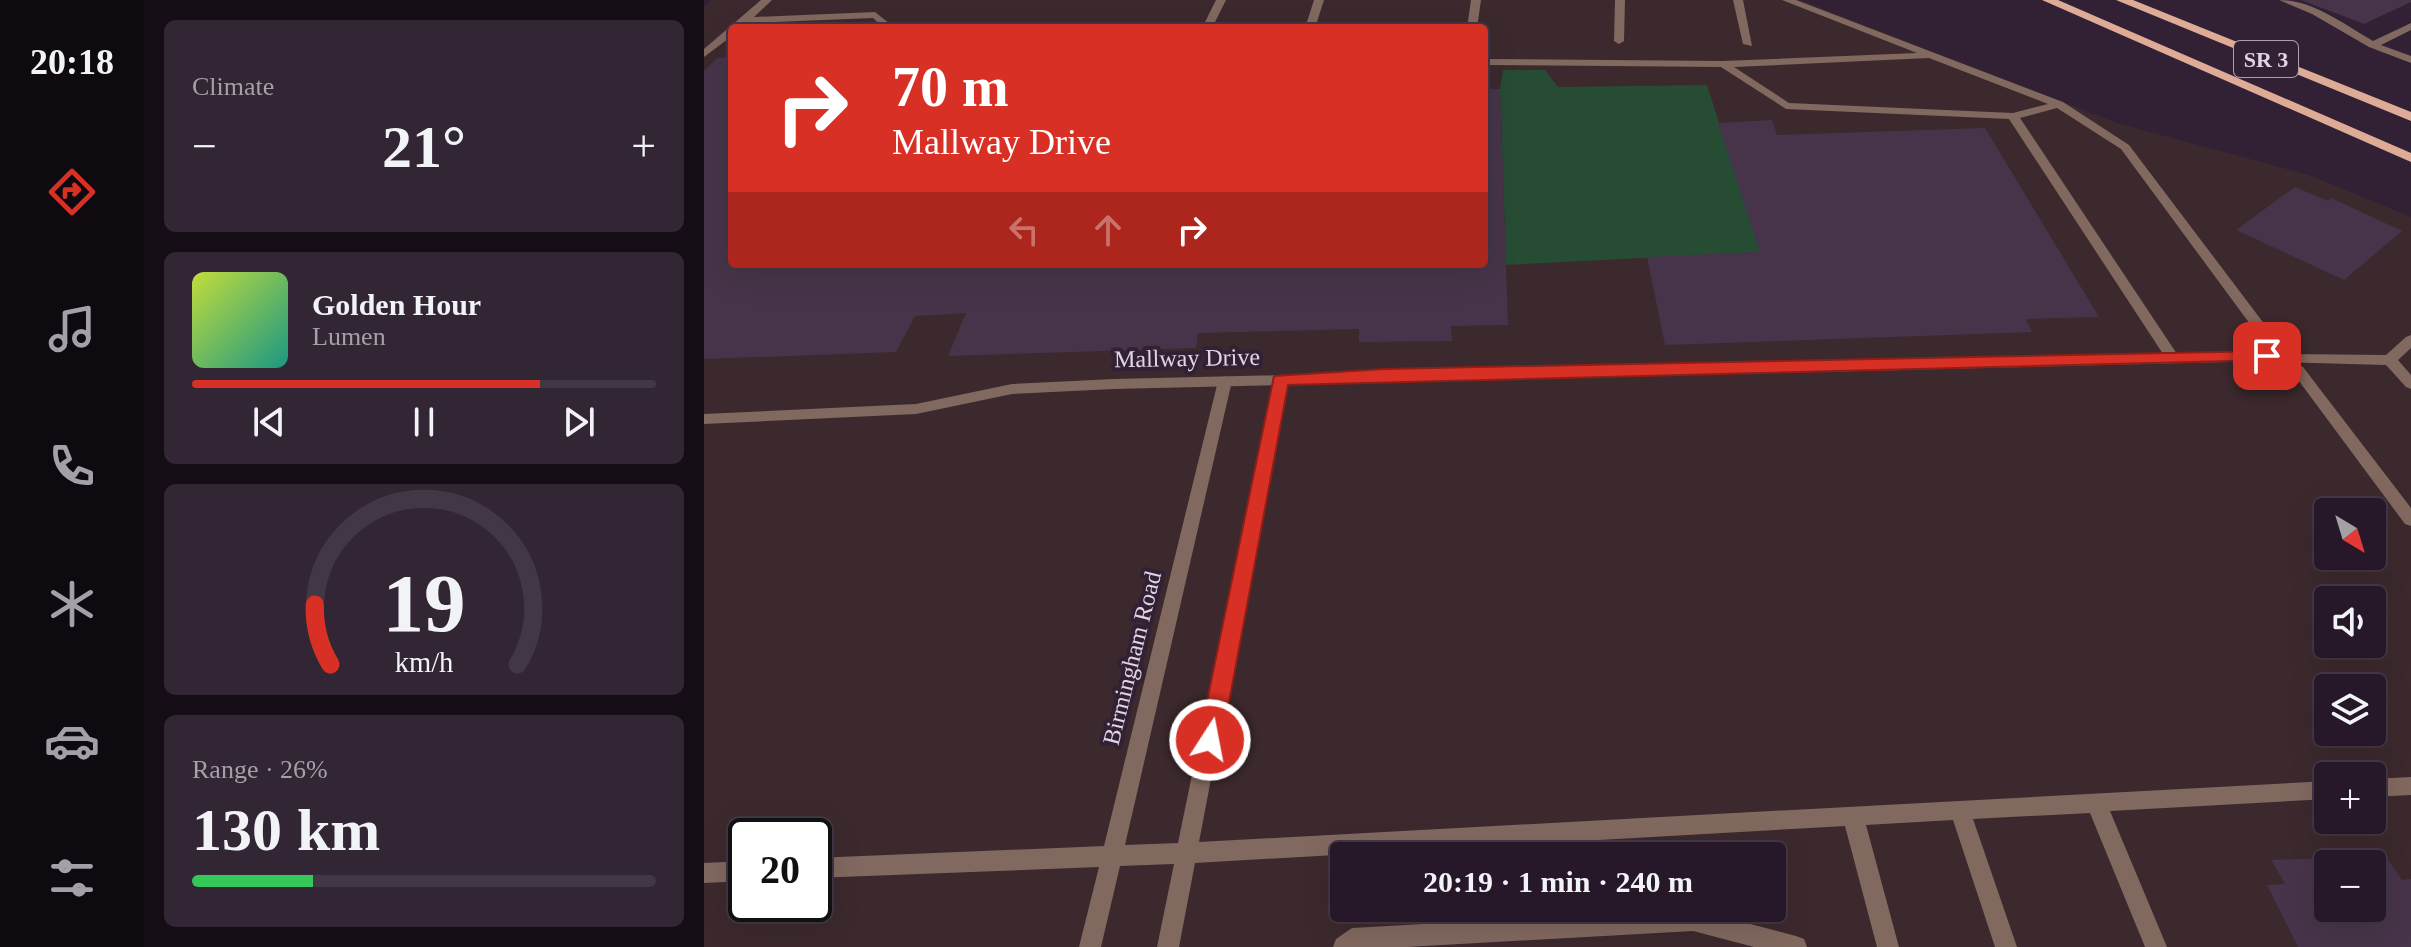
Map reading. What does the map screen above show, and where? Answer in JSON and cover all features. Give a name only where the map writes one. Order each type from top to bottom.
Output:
[{"type":"main road","name":"SR 3","points":[[2048,0],[2411,158]]},
{"type":"main road","name":"SR 3","points":[[2122,0],[2411,117]]},
{"type":"street","points":[[741,24],[767,0]]},
{"type":"street","points":[[1209,24],[1221,0]]},
{"type":"street","points":[[1311,24],[1319,0]]},
{"type":"street","points":[[1473,24],[1476,0]]},
{"type":"street","points":[[1619,41],[1620,0]]},
{"type":"street","points":[[1738,0],[1748,44]]},
{"type":"street","points":[[1787,0],[2059,104],[2125,147],[2283,359],[2298,370],[2411,520]]},
{"type":"street","points":[[2284,0],[2315,12],[2373,45],[2411,60]]},
{"type":"street","points":[[746,20],[875,15],[885,24]]},
{"type":"street","points":[[2373,45],[2411,26]]},
{"type":"street","points":[[704,54],[728,34]]},
{"type":"street","points":[[1488,62],[1723,64],[1934,56]]},
{"type":"street","points":[[1723,64],[1786,106],[2013,116],[2059,104]]},
{"type":"street","points":[[2013,116],[2172,357]]},
{"type":"street","points":[[2411,340],[2390,360],[2411,384]]},
{"type":"street","name":"Mallway Drive","points":[[704,419],[916,409],[1012,389],[1225,381],[2172,357],[2390,360]]},
{"type":"street","points":[[1168,947],[1280,380]]},
{"type":"street","name":"Birmingham Road","points":[[1090,947],[1225,381]]},
{"type":"street","points":[[2386,787],[2411,786]]},
{"type":"street","points":[[832,867],[1187,853],[2314,791]]},
{"type":"street","points":[[2096,803],[2156,947]]},
{"type":"street","points":[[1960,810],[2006,947]]},
{"type":"street","points":[[1853,816],[1888,947]]},
{"type":"street","points":[[704,873],[728,872]]},
{"type":"street","points":[[1344,947],[1352,939],[1693,920],[1796,947]]},
{"type":"shaded area","points":[[711,0],[1800,0],[2117,123],[2309,175],[2411,217],[2411,947],[704,947],[704,7]]},
{"type":"green space","points":[[1503,70],[1545,70],[1558,87],[1707,85],[1760,252],[1506,265],[1500,89]]},
{"type":"building","points":[[2301,0],[2411,0],[2411,2],[2364,24]]},
{"type":"building","points":[[728,57],[728,268],[1488,268],[1488,89],[1500,89],[1508,325],[1451,326],[1452,341],[1359,342],[1359,329],[1198,333],[1196,348],[948,356],[966,313],[915,316],[896,352],[704,359],[704,71],[717,58]]},
{"type":"building","points":[[1772,120],[1777,135],[1985,128],[2099,317],[2026,319],[2032,332],[1665,345],[1647,257],[1760,252],[1718,123]]},
{"type":"building","points":[[2295,187],[2328,201],[2331,198],[2402,231],[2344,280],[2236,230]]},
{"type":"building","points":[[2386,856],[2402,880],[2411,879],[2411,947],[2298,947],[2267,885],[2285,884],[2271,860],[2314,859],[2314,922],[2386,922]]},
{"type":"route","points":[[1210,740],[1280,380],[1384,375],[2267,356]]}]
